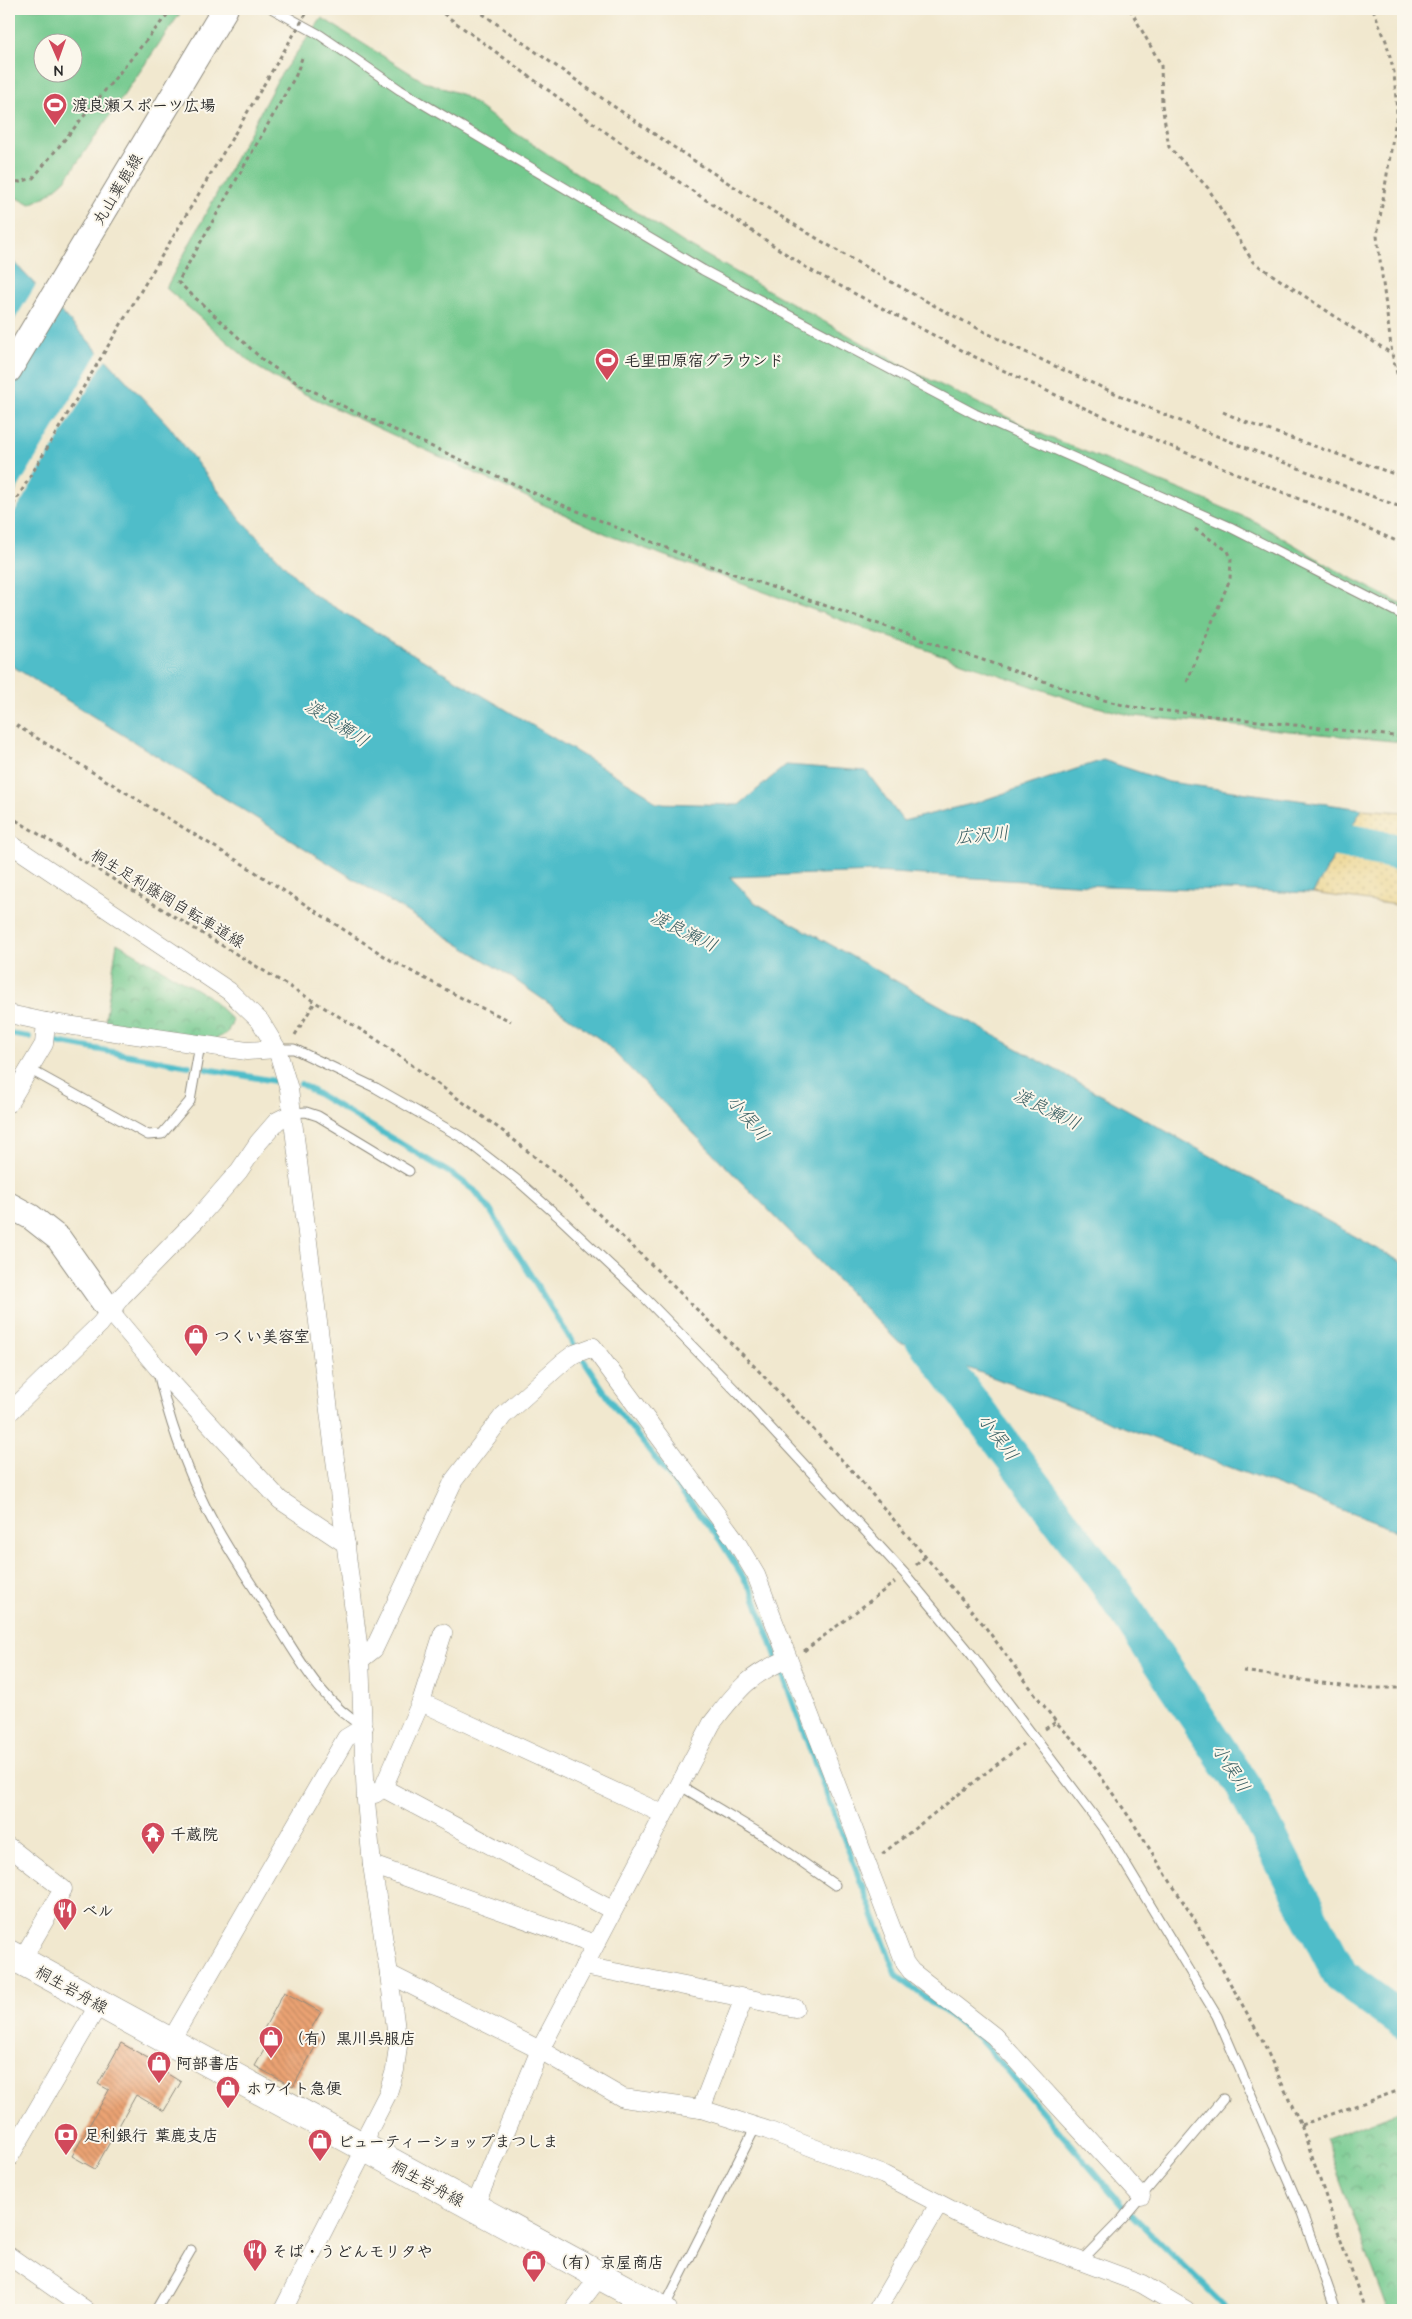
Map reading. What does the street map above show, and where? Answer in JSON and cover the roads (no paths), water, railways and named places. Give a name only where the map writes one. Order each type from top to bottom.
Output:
[{"type":"main road","name":"丸山葉鹿線","points":[[9,370],[225,9]]},
{"type":"main road","points":[[9,1205],[31,1217],[59,1239],[110,1311]]},
{"type":"main road","name":"桐生岩舟線","points":[[15,1957],[663,2310]]},
{"type":"street","points":[[9,843],[229,991],[260,1021],[277,1049],[289,1089],[360,1660],[366,1801],[372,1865],[398,2046],[395,2070],[388,2093],[369,2130],[365,2149],[283,2310]]},
{"type":"street","points":[[9,1014],[46,1022],[247,1052],[277,1049]]},
{"type":"street","points":[[9,1103],[44,1044],[46,1022]]},
{"type":"street","points":[[9,1413],[100,1324],[122,1296],[197,1219],[239,1171],[258,1142],[277,1121],[293,1114]]},
{"type":"street","points":[[110,1311],[157,1367],[280,1500],[346,1544]]},
{"type":"street","points":[[360,1660],[374,1649],[454,1480],[504,1416],[562,1363],[574,1354],[593,1347],[734,1538],[756,1575],[780,1662],[905,1963],[911,1971],[994,2036],[1138,2200]]},
{"type":"street","points":[[366,1801],[384,1788],[421,1702],[444,1633]]},
{"type":"street","points":[[474,2208],[540,2050],[712,1723],[742,1684],[780,1662]]},
{"type":"street","points":[[421,1702],[663,1814]]},
{"type":"street","points":[[170,2042],[346,1738],[364,1728]]},
{"type":"street","points":[[384,1788],[612,1910]]},
{"type":"street","points":[[9,1847],[63,1890],[15,1957]]},
{"type":"street","points":[[372,1865],[595,1944]]},
{"type":"street","points":[[584,1966],[795,2008]]},
{"type":"street","points":[[389,1974],[540,2050],[623,2098],[701,2109],[756,2126],[884,2175],[966,2217],[1142,2284],[1186,2310]]},
{"type":"street","points":[[701,2109],[744,1998]]},
{"type":"street","points":[[9,2158],[99,2004]]},
{"type":"street","points":[[876,2310],[939,2204]]},
{"type":"street","points":[[9,2256],[86,2310]]},
{"type":"street","points":[[574,2310],[600,2276]]},
{"type":"lane","points":[[273,9],[320,35],[400,90],[703,270],[975,414],[1242,533],[1403,615]]},
{"type":"lane","points":[[29,1069],[148,1135],[155,1136],[162,1134],[190,1102],[200,1045]]},
{"type":"lane","points":[[277,1049],[294,1049],[424,1114],[463,1138],[517,1180],[636,1291],[739,1394],[905,1574],[972,1654],[1106,1832],[1217,2016],[1302,2213],[1336,2310]]},
{"type":"lane","points":[[293,1114],[306,1112],[318,1116],[409,1171]]},
{"type":"lane","points":[[157,1367],[166,1410],[206,1508],[306,1668],[330,1701],[364,1728]]},
{"type":"lane","points":[[679,1786],[769,1839],[834,1885]]},
{"type":"lane","points":[[1080,2262],[1122,2219],[1223,2099]]},
{"type":"lane","points":[[663,2310],[756,2126]]},
{"type":"lane","points":[[156,2310],[191,2250]]},
{"type":"water","name":"渡良瀬川","points":[[9,257],[168,425],[240,519],[311,593],[647,794],[656,803],[739,805],[786,765],[866,771],[903,821],[975,803],[1103,760],[1169,782],[1362,809],[1313,893],[1106,886],[875,872],[730,877],[754,902],[1403,1263],[1403,1533],[897,1341],[604,1042],[508,975],[9,664]]},
{"type":"waterway","name":"広沢川","points":[[1294,833],[1305,833],[1403,853]]},
{"type":"waterway","points":[[9,1034],[29,1037]]},
{"type":"waterway","points":[[57,1042],[189,1066]]},
{"type":"waterway","points":[[206,1069],[275,1081]]},
{"type":"waterway","points":[[301,1084],[455,1176],[475,1191],[490,1210],[576,1348]]},
{"type":"waterway","name":"小俣川","points":[[907,1317],[1108,1584],[1245,1789],[1341,1976],[1403,2021]]},
{"type":"waterway","points":[[584,1361],[617,1410],[720,1540],[753,1593],[816,1766],[897,1976],[978,2037],[1124,2207],[1228,2310]]},
{"type":"place","name":"渡良瀬スポーツ広場","points":[[55,126]]},
{"type":"place","name":"毛里田原宿グラウンド","points":[[607,381]]},
{"type":"place","name":"つくい美容室","points":[[196,1357]]},
{"type":"place","name":"千蔵院","points":[[153,1855]]},
{"type":"place","name":"ベル","points":[[65,1931]]},
{"type":"place","name":"（有）黒川呉服店","points":[[271,2059]]},
{"type":"place","name":"阿部書店","points":[[159,2084]]},
{"type":"place","name":"ホワイト急便","points":[[228,2109]]},
{"type":"place","name":"足利銀行 葉鹿支店","points":[[66,2156]]},
{"type":"place","name":"ビューティーショップまつしま","points":[[320,2162]]},
{"type":"place","name":"そば・うどんモリタや","points":[[255,2272]]},
{"type":"place","name":"（有）京屋商店","points":[[534,2283]]}]
